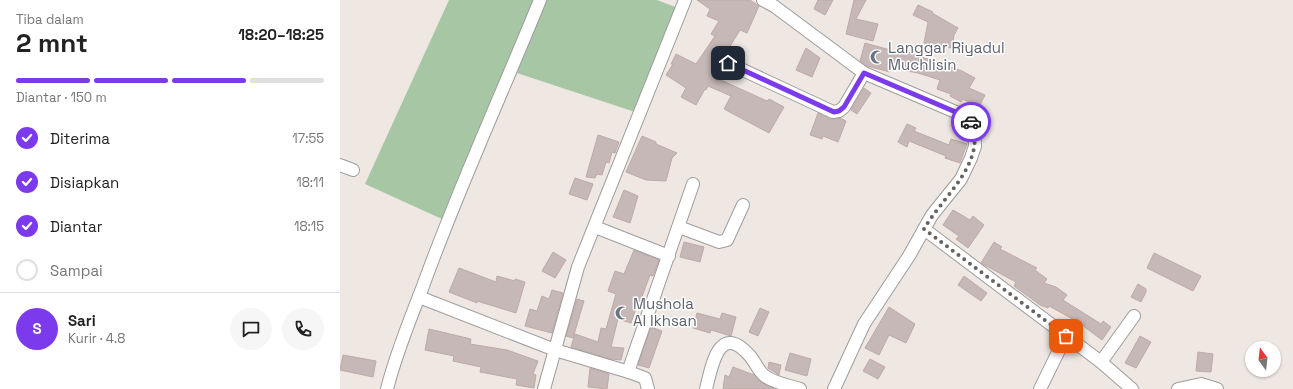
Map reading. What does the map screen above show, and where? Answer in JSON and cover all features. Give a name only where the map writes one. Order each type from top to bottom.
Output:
[{"type":"street","points":[[387,389],[399,348],[444,227],[505,87],[540,0]]},
{"type":"street","points":[[544,389],[578,267],[618,171],[631,132],[685,0]]},
{"type":"street","points":[[763,0],[774,6],[864,73],[958,113],[970,121],[974,129],[975,146],[961,179],[932,215],[909,256],[864,324],[834,389]]},
{"type":"street","points":[[728,63],[834,112],[839,111],[844,107],[864,73]]},
{"type":"street","points":[[340,165],[353,170]]},
{"type":"street","points":[[629,372],[631,362],[693,184]]},
{"type":"street","points":[[679,227],[719,242],[723,242],[727,240],[743,205]]},
{"type":"street","points":[[595,227],[668,256]]},
{"type":"street","points":[[924,229],[1101,362],[1132,389]]},
{"type":"street","points":[[418,297],[555,350],[646,378],[648,389]]},
{"type":"street","points":[[1101,362],[1134,316]]},
{"type":"street","points":[[1040,389],[1066,336]]},
{"type":"street","points":[[706,389],[716,352],[725,344],[732,343],[741,347],[764,375],[770,380],[800,389]]},
{"type":"street","points":[[1178,389],[1201,384],[1217,389]]},
{"type":"green space","points":[[449,0],[535,0],[442,219],[365,184]]},
{"type":"green space","points":[[545,0],[657,0],[678,8],[635,112],[517,73]]},
{"type":"building","points":[[697,0],[750,0],[759,6],[747,33],[740,30],[712,76],[767,101],[769,99],[784,107],[769,133],[724,109],[731,96],[708,86],[696,105],[681,97],[686,88],[666,75],[673,64],[671,64],[676,54],[696,64],[715,36],[711,34],[719,21],[707,16],[710,9]]},
{"type":"building","points":[[818,0],[833,0],[825,15],[814,9]]},
{"type":"building","points":[[854,0],[866,0],[856,19],[878,24],[873,41],[846,34]]},
{"type":"building","points":[[918,5],[933,12],[932,13],[958,28],[954,35],[952,48],[924,43],[928,22],[913,15]]},
{"type":"building","points":[[865,43],[901,53],[902,50],[962,71],[975,78],[969,88],[985,95],[979,107],[963,99],[961,102],[950,96],[951,94],[937,89],[940,80],[918,73],[891,68],[890,72],[867,66],[860,61]]},
{"type":"building","points":[[806,48],[820,58],[812,77],[796,70]]},
{"type":"building","points":[[864,88],[871,93],[857,114],[851,110]]},
{"type":"building","points":[[818,113],[830,119],[840,118],[846,121],[838,142],[823,136],[822,139],[810,135]]},
{"type":"building","points":[[907,124],[916,128],[914,131],[949,145],[951,139],[967,144],[960,163],[945,158],[946,156],[909,141],[907,147],[898,142]]},
{"type":"building","points":[[598,135],[619,142],[615,153],[612,152],[609,163],[606,162],[602,175],[597,174],[595,178],[586,177]]},
{"type":"building","points":[[642,136],[677,153],[672,158],[666,181],[646,180],[626,172]]},
{"type":"building","points":[[575,178],[593,184],[587,200],[569,194]]},
{"type":"building","points":[[624,190],[638,196],[630,223],[613,217]]},
{"type":"building","points":[[953,210],[970,220],[973,216],[984,225],[968,248],[956,239],[959,236],[943,225]]},
{"type":"building","points":[[684,242],[704,247],[700,262],[680,257]]},
{"type":"building","points":[[994,242],[1002,247],[1000,249],[1037,268],[1035,270],[1047,279],[1044,283],[1056,287],[1067,295],[1063,300],[1101,324],[1103,321],[1111,327],[1102,340],[1078,322],[1049,306],[1048,308],[1040,305],[1014,286],[1016,282],[981,263]]},
{"type":"building","points":[[634,250],[659,260],[653,276],[650,275],[640,302],[638,302],[631,323],[618,319],[611,347],[624,348],[621,360],[610,359],[571,347],[575,334],[598,342],[601,328],[606,329],[616,294],[608,291],[615,271],[624,274]]},
{"type":"building","points":[[553,252],[566,260],[555,278],[542,271]]},
{"type":"building","points":[[1154,253],[1201,276],[1193,291],[1147,268]]},
{"type":"building","points":[[459,268],[496,282],[497,276],[525,282],[516,313],[477,301],[477,303],[449,292]]},
{"type":"building","points":[[964,276],[987,293],[981,301],[958,285]]},
{"type":"building","points":[[1138,284],[1146,289],[1141,302],[1131,297]]},
{"type":"building","points":[[552,290],[563,293],[552,333],[525,326],[530,309],[537,311],[542,296],[549,299]]},
{"type":"building","points":[[577,299],[584,301],[573,338],[566,336]]},
{"type":"building","points":[[889,307],[915,324],[906,343],[889,335],[879,355],[865,348]]},
{"type":"building","points":[[760,308],[769,312],[758,336],[749,332]]},
{"type":"building","points":[[697,313],[720,319],[722,313],[736,317],[731,336],[711,330],[710,333],[693,328]]},
{"type":"building","points":[[651,327],[662,331],[649,368],[638,365]]},
{"type":"building","points":[[429,329],[471,339],[470,344],[507,350],[538,361],[533,374],[536,375],[534,388],[516,385],[517,379],[480,372],[481,367],[453,361],[454,356],[425,350]]},
{"type":"building","points":[[1140,336],[1151,342],[1136,368],[1125,363]]},
{"type":"building","points":[[1198,352],[1213,354],[1211,372],[1196,371]]},
{"type":"building","points":[[790,353],[811,359],[807,376],[785,370]]},
{"type":"building","points":[[343,355],[376,361],[373,377],[340,370]]},
{"type":"building","points":[[870,359],[885,367],[878,379],[863,371]]},
{"type":"building","points":[[769,362],[781,365],[779,375],[768,368]]},
{"type":"building","points":[[733,367],[754,375],[761,382],[774,389],[723,389],[725,375],[729,377]]},
{"type":"building","points":[[590,368],[609,374],[607,389],[588,387]]},
{"type":"way so far","points":[[971,122],[974,129],[975,146],[971,158],[961,179],[932,215],[924,229],[1066,336]]},
{"type":"place","name":"Langgar Riyadul Muchlisin","points":[[877,57]]},
{"type":"place","name":"Mushola Al Ikhsan","points":[[622,313]]},
{"type":"route","points":[[728,63],[834,112],[842,110],[864,73],[958,113],[971,122]]}]
